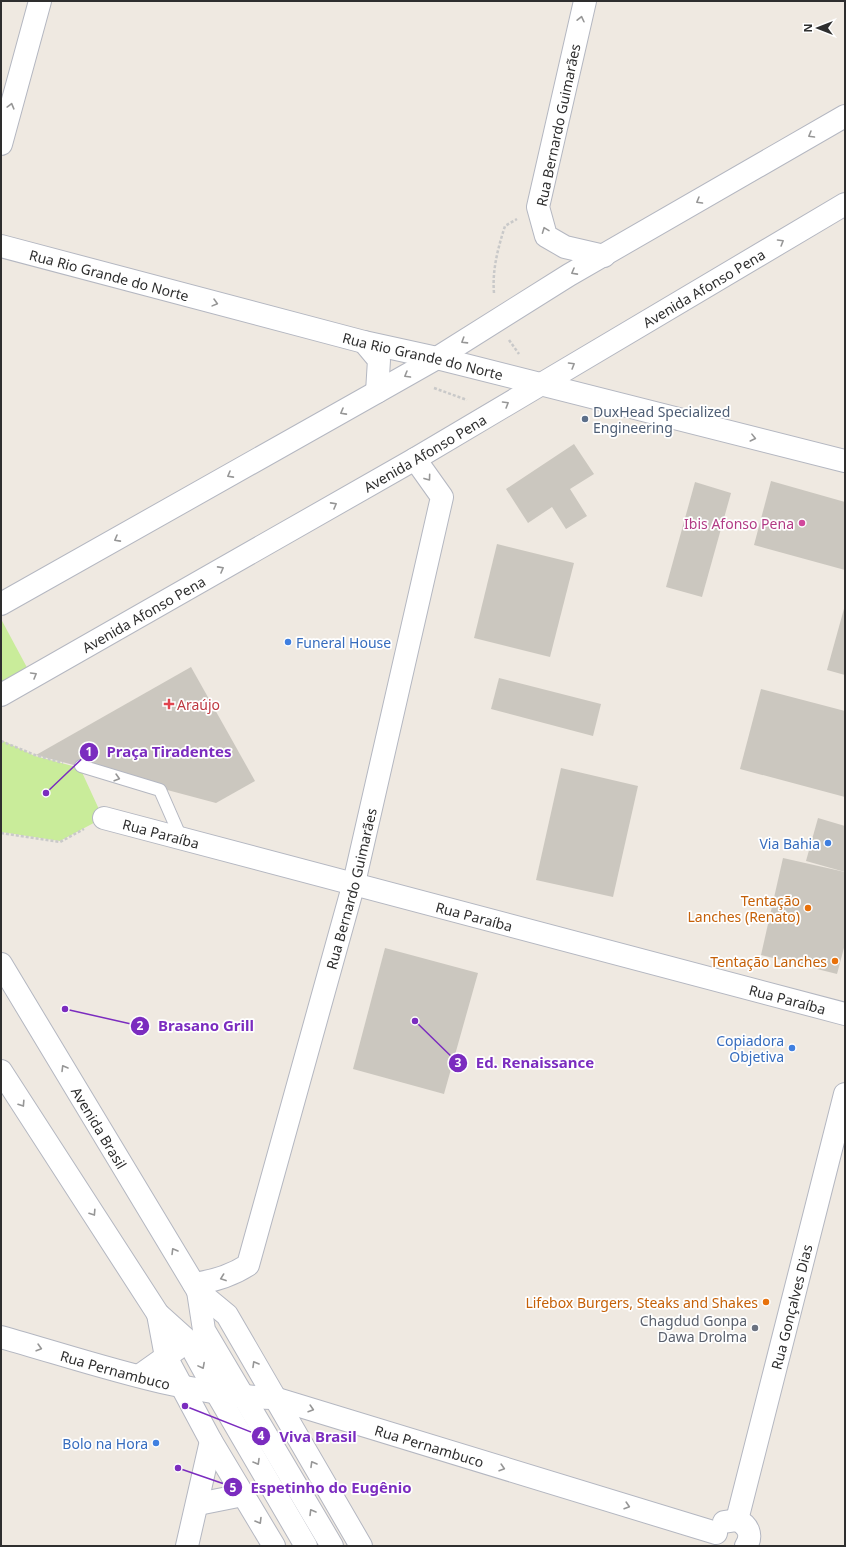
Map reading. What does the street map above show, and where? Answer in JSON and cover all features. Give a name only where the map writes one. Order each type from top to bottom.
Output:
[{"type":"street","points":[[1,144],[40,1]]},
{"type":"street","name":"Rua Bernardo Guimarães","points":[[585,1],[538,207],[546,236],[565,247],[604,256]]},
{"type":"street","points":[[1,604],[437,358],[521,304],[845,116]]},
{"type":"street","name":"Avenida Afonso Pena","points":[[1,695],[415,459],[539,384],[845,204]]},
{"type":"street","name":"Rua Rio Grande do Norte","points":[[1,246],[364,342],[437,358],[845,461]]},
{"type":"street","points":[[364,342],[378,360],[377,392]]},
{"type":"street","name":"Rua Bernardo Guimarães","points":[[196,1288],[221,1279],[248,1265],[354,883],[442,497],[415,459]]},
{"type":"street","name":"Rua Paraíba","points":[[104,818],[845,1014]]},
{"type":"street","name":"Avenida Brasil","points":[[1,964],[196,1288],[227,1315],[361,1546]]},
{"type":"street","name":"Avenida Brasil","points":[[1,1071],[158,1314],[166,1357],[211,1441],[274,1546]]},
{"type":"street","name":"Rua Gonçalves Dias","points":[[737,1520],[845,1094]]},
{"type":"street","name":"Avenida Brasil","points":[[196,1288],[196,1335],[216,1392],[306,1546]]},
{"type":"street","name":"Avenida Brasil","points":[[158,1314],[196,1335],[244,1397],[332,1546]]},
{"type":"street","points":[[139,1376],[196,1335]]},
{"type":"street","name":"Rua Pernambuco","points":[[1,1337],[139,1376],[181,1386],[244,1397],[274,1398],[718,1540]]},
{"type":"street","points":[[187,1546],[198,1504],[211,1441]]},
{"type":"street","points":[[198,1504],[244,1495]]},
{"type":"street","points":[[718,1540],[722,1524],[732,1520],[737,1520],[743,1523],[749,1532],[752,1545]]},
{"type":"lane","points":[[81,767],[160,790],[181,838]]},
{"type":"path","points":[[404,377],[496,410]]},
{"type":"path","points":[[1,741],[35,755],[81,767]]},
{"type":"path","points":[[1,833],[60,842],[104,818]]},
{"type":"green space","points":[[1,619],[31,675],[1,696]]},
{"type":"green space","points":[[1,740],[35,756],[80,768],[103,818],[60,841],[1,832]]},
{"type":"building","points":[[574,444],[594,474],[570,489],[587,516],[566,529],[552,507],[528,523],[506,489]]},
{"type":"building","name":"Ibis Afonso Pena","points":[[771,481],[845,502],[845,570],[754,545]]},
{"type":"building","points":[[695,482],[731,493],[702,597],[666,587]]},
{"type":"building","points":[[497,544],[574,563],[550,657],[474,638]]},
{"type":"building","points":[[845,605],[845,675],[827,670]]},
{"type":"building","name":"Araújo","points":[[191,667],[255,781],[216,803],[36,755]]},
{"type":"building","points":[[499,678],[601,704],[593,736],[491,709]]},
{"type":"building","points":[[761,689],[845,711],[845,797],[740,769]]},
{"type":"building","points":[[561,768],[638,786],[613,897],[536,880]]},
{"type":"building","name":"Via Bahia","points":[[818,818],[845,826],[845,872],[806,861]]},
{"type":"building","name":"Tentação Lanches (Renato)","points":[[783,858],[845,872],[845,944],[837,974],[761,955]]},
{"type":"building","points":[[385,948],[478,973],[444,1094],[353,1069]]},
{"type":"place","name":"DuxHead Specialized Engineering","points":[[585,419]]},
{"type":"place","name":"Ibis Afonso Pena","points":[[802,523]]},
{"type":"place","name":"Funeral House","points":[[288,642]]},
{"type":"place","name":"Araújo","points":[[169,704]]},
{"type":"place","name":"Praça Tiradentes","points":[[46,793]]},
{"type":"place","name":"Via Bahia","points":[[828,843]]},
{"type":"place","name":"Tentação Lanches (Renato)","points":[[808,908]]},
{"type":"place","name":"Tentação Lanches","points":[[835,961]]},
{"type":"place","name":"Brasano Grill","points":[[65,1009]]},
{"type":"place","name":"Ed. Renaissance","points":[[415,1021]]},
{"type":"place","name":"Copiadora Objetiva","points":[[792,1048]]},
{"type":"place","name":"Lifebox Burgers, Steaks and Shakes","points":[[766,1302]]},
{"type":"place","name":"Chagdud Gonpa Dawa Drolma","points":[[755,1328]]},
{"type":"place","name":"Viva Brasil","points":[[185,1406]]},
{"type":"place","name":"Bolo na Hora","points":[[156,1443]]},
{"type":"place","name":"Espetinho do Eugênio","points":[[178,1468]]}]
